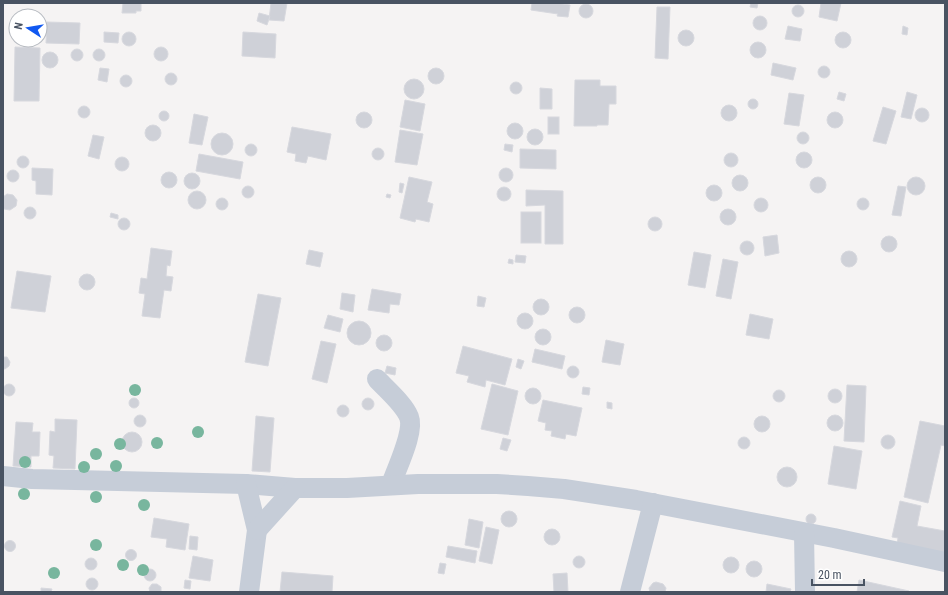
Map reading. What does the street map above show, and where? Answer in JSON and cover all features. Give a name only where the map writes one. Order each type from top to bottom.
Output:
[{"type":"street","points":[[377,379],[405,409],[410,418],[410,429],[405,448],[391,485]]},
{"type":"street","points":[[3,476],[32,479],[246,484],[295,488],[497,484],[564,489],[617,496],[933,558],[945,562]]},
{"type":"street","points":[[246,484],[257,530],[249,592]]},
{"type":"street","points":[[257,530],[295,488]]},
{"type":"street","points":[[630,592],[653,504]]},
{"type":"street","points":[[804,533],[805,592]]},
{"type":"building","points":[[123,3],[141,3],[141,11],[136,11],[136,13],[122,13]]},
{"type":"building","points":[[271,3],[287,3],[284,21],[269,20]]},
{"type":"building","points":[[532,3],[556,3],[570,5],[568,17],[531,10]]},
{"type":"building","points":[[751,3],[758,3],[757,8],[750,7]]},
{"type":"building","points":[[821,3],[841,3],[837,21],[819,17]]},
{"type":"building","points":[[586,4],[591,6],[593,11],[591,16],[586,18],[581,16],[579,11],[581,6]]},
{"type":"building","points":[[800,5],[803,6],[803,16],[796,17],[793,16],[792,9],[793,6]]},
{"type":"building","points":[[657,7],[670,7],[668,59],[655,58]]},
{"type":"building","points":[[259,13],[270,16],[267,25],[257,21]]},
{"type":"building","points":[[760,16],[765,18],[767,23],[765,28],[760,30],[755,28],[753,23],[755,18]]},
{"type":"building","points":[[48,22],[80,23],[79,44],[48,43]]},
{"type":"building","points":[[788,26],[802,29],[800,41],[785,39]]},
{"type":"building","points":[[903,26],[908,28],[907,35],[902,34]]},
{"type":"building","points":[[683,30],[689,30],[694,35],[692,44],[689,46],[683,46],[678,41],[678,35]]},
{"type":"building","points":[[104,32],[119,33],[118,43],[104,42]]},
{"type":"building","points":[[129,32],[134,34],[136,39],[134,44],[129,46],[124,44],[122,39],[124,34]]},
{"type":"building","points":[[243,32],[276,34],[275,58],[242,56]]},
{"type":"building","points":[[840,32],[846,32],[851,37],[849,46],[846,48],[840,48],[835,43],[835,37]]},
{"type":"building","points":[[755,42],[761,42],[766,47],[764,56],[761,58],[755,58],[750,53],[750,47]]},
{"type":"building","points":[[158,47],[164,47],[168,51],[168,57],[164,61],[158,61],[154,57],[154,51]]},
{"type":"building","points":[[15,48],[40,48],[39,101],[14,101]]},
{"type":"building","points":[[75,49],[79,49],[83,55],[79,61],[75,61],[71,57],[71,53]]},
{"type":"building","points":[[97,49],[101,49],[105,55],[101,61],[97,61],[93,57],[93,53]]},
{"type":"building","points":[[47,52],[53,52],[58,57],[56,66],[53,68],[47,68],[42,63],[42,57]]},
{"type":"building","points":[[773,63],[796,68],[793,80],[771,75]]},
{"type":"building","points":[[826,66],[829,67],[829,77],[822,78],[819,77],[818,70],[819,67]]},
{"type":"building","points":[[100,68],[109,69],[107,82],[98,80]]},
{"type":"building","points":[[436,68],[442,70],[444,76],[442,82],[436,84],[430,82],[428,76],[430,70]]},
{"type":"building","points":[[169,73],[173,73],[177,79],[173,85],[169,85],[165,81],[165,77]]},
{"type":"building","points":[[124,75],[128,75],[132,81],[128,87],[124,87],[120,83],[120,79]]},
{"type":"building","points":[[410,79],[418,79],[424,85],[424,93],[418,99],[410,99],[404,93],[404,85]]},
{"type":"building","points":[[575,80],[600,80],[600,86],[616,86],[616,104],[609,104],[608,125],[574,126]]},
{"type":"building","points":[[514,82],[518,82],[522,88],[518,94],[514,94],[510,90],[510,86]]},
{"type":"building","points":[[540,88],[552,89],[552,109],[540,109]]},
{"type":"building","points":[[839,92],[846,94],[844,101],[837,99]]},
{"type":"building","points":[[907,92],[917,95],[911,119],[901,117]]},
{"type":"building","points":[[789,93],[804,95],[799,126],[784,124]]},
{"type":"building","points":[[751,99],[755,99],[757,100],[757,108],[751,109],[748,106],[748,102]]},
{"type":"building","points":[[405,100],[425,104],[420,131],[400,127]]},
{"type":"building","points":[[726,105],[732,105],[737,110],[735,119],[732,121],[726,121],[721,116],[721,110]]},
{"type":"building","points":[[82,106],[86,106],[90,112],[86,118],[82,118],[78,114],[78,110]]},
{"type":"building","points":[[883,107],[896,111],[886,144],[873,141]]},
{"type":"building","points":[[922,108],[927,110],[929,115],[927,120],[922,122],[917,120],[915,115],[917,110]]},
{"type":"building","points":[[162,111],[166,111],[169,116],[166,121],[162,121],[159,118],[159,114]]},
{"type":"building","points":[[361,112],[367,112],[372,117],[370,126],[367,128],[361,128],[356,123],[356,117]]},
{"type":"building","points":[[832,112],[838,112],[843,117],[841,126],[838,128],[832,128],[827,123],[827,117]]},
{"type":"building","points":[[194,114],[208,117],[202,145],[189,143]]},
{"type":"building","points":[[548,117],[559,117],[559,134],[548,134]]},
{"type":"building","points":[[512,123],[518,123],[523,128],[521,137],[518,139],[512,139],[507,134],[507,128]]},
{"type":"building","points":[[153,125],[160,130],[161,133],[156,140],[153,141],[146,136],[145,133],[150,126]]},
{"type":"building","points":[[292,127],[331,134],[326,160],[308,156],[306,163],[295,161],[296,154],[287,152]]},
{"type":"building","points":[[532,129],[538,129],[543,134],[541,143],[538,145],[532,145],[527,140],[527,134]]},
{"type":"building","points":[[400,130],[423,134],[417,165],[395,162]]},
{"type":"building","points":[[801,132],[805,132],[809,138],[805,144],[801,144],[797,140],[797,136]]},
{"type":"building","points":[[222,133],[230,136],[233,144],[230,152],[222,155],[214,152],[211,144],[214,136]]},
{"type":"building","points":[[93,135],[104,137],[99,159],[88,156]]},
{"type":"building","points":[[249,144],[253,144],[257,150],[253,156],[249,156],[245,152],[245,148]]},
{"type":"building","points":[[505,144],[513,145],[512,152],[504,150]]},
{"type":"building","points":[[380,148],[383,149],[383,159],[376,160],[373,159],[372,152],[373,149]]},
{"type":"building","points":[[520,149],[556,150],[556,169],[520,168]]},
{"type":"building","points":[[801,152],[807,152],[812,157],[810,166],[807,168],[801,168],[796,163],[796,157]]},
{"type":"building","points":[[731,153],[736,155],[738,160],[736,165],[731,167],[726,165],[724,160],[726,155]]},
{"type":"building","points":[[199,154],[243,162],[240,179],[196,171]]},
{"type":"building","points":[[21,156],[25,156],[29,162],[25,168],[21,168],[17,164],[17,160]]},
{"type":"building","points":[[122,157],[127,159],[129,164],[127,169],[122,171],[117,169],[115,164],[117,159]]},
{"type":"building","points":[[32,168],[53,169],[52,195],[36,194],[36,181],[32,180]]},
{"type":"building","points":[[503,168],[509,168],[513,172],[513,178],[509,182],[503,182],[499,178],[499,172]]},
{"type":"building","points":[[11,170],[15,170],[19,176],[15,182],[11,182],[7,178],[7,174]]},
{"type":"building","points":[[169,172],[176,177],[177,180],[172,187],[169,188],[162,183],[161,180],[166,173]]},
{"type":"building","points":[[192,173],[199,178],[200,181],[195,188],[192,189],[185,184],[184,181],[189,174]]},
{"type":"building","points":[[737,175],[743,175],[748,180],[746,189],[743,191],[737,191],[732,186],[732,180]]},
{"type":"building","points":[[409,177],[432,182],[427,202],[433,204],[429,222],[416,219],[415,222],[400,218]]},
{"type":"building","points":[[815,177],[821,177],[826,182],[824,191],[821,193],[815,193],[810,188],[810,182]]},
{"type":"building","points":[[916,177],[922,180],[925,186],[922,192],[916,195],[910,192],[907,186],[910,180]]},
{"type":"building","points":[[400,183],[404,184],[402,193],[399,192]]},
{"type":"building","points":[[711,185],[717,185],[722,190],[720,199],[717,201],[711,201],[706,196],[706,190]]},
{"type":"building","points":[[246,186],[250,186],[254,192],[250,198],[246,198],[242,194],[242,190]]},
{"type":"building","points":[[898,186],[906,187],[901,216],[892,215]]},
{"type":"building","points":[[504,187],[509,189],[511,194],[509,199],[504,201],[499,199],[497,194],[499,189]]},
{"type":"building","points":[[526,190],[563,191],[563,244],[545,244],[545,205],[526,206]]},
{"type":"building","points":[[197,191],[203,194],[206,200],[203,206],[197,209],[191,206],[188,200],[191,194]]},
{"type":"building","points":[[7,194],[13,195],[17,200],[16,206],[10,210],[4,209],[3,207],[3,197]]},
{"type":"building","points":[[387,194],[391,195],[390,198],[386,197]]},
{"type":"building","points":[[220,198],[224,198],[228,204],[224,210],[220,210],[216,206],[216,202]]},
{"type":"building","points":[[758,198],[764,198],[768,202],[768,208],[764,212],[758,212],[754,208],[754,202]]},
{"type":"building","points":[[861,198],[865,198],[869,204],[865,210],[861,210],[857,206],[857,202]]},
{"type":"building","points":[[28,207],[32,207],[36,213],[32,219],[28,219],[24,215],[24,211]]},
{"type":"building","points":[[728,209],[735,214],[736,217],[731,224],[728,225],[721,220],[720,217],[725,210]]},
{"type":"building","points":[[521,212],[541,212],[541,243],[521,243]]},
{"type":"building","points":[[111,213],[118,215],[118,219],[110,217]]},
{"type":"building","points":[[652,217],[658,217],[662,221],[662,227],[658,231],[652,231],[648,227],[648,221]]},
{"type":"building","points":[[122,218],[126,218],[130,224],[126,230],[122,230],[118,226],[118,222]]},
{"type":"building","points":[[777,235],[779,253],[765,256],[763,237]]},
{"type":"building","points":[[889,236],[896,241],[897,244],[892,251],[889,252],[882,247],[881,244],[886,237]]},
{"type":"building","points":[[747,241],[752,243],[754,248],[752,253],[747,255],[742,253],[740,248],[742,243]]},
{"type":"building","points":[[151,248],[172,251],[170,266],[167,265],[166,276],[173,277],[171,291],[164,290],[160,318],[142,316],[145,294],[139,293],[141,278],[147,279]]},
{"type":"building","points":[[309,250],[323,253],[320,267],[306,264]]},
{"type":"building","points":[[846,251],[852,251],[857,256],[855,265],[852,267],[846,267],[841,262],[841,256]]},
{"type":"building","points":[[694,252],[711,255],[705,288],[688,285]]},
{"type":"building","points":[[516,255],[526,256],[525,263],[515,262]]},
{"type":"building","points":[[509,259],[513,260],[513,264],[508,263]]},
{"type":"building","points":[[723,259],[738,262],[731,299],[716,296]]},
{"type":"building","points":[[17,271],[51,276],[45,312],[11,308]]},
{"type":"building","points":[[84,274],[90,274],[95,279],[93,288],[90,290],[84,290],[79,285],[79,279]]},
{"type":"building","points":[[372,289],[401,294],[399,305],[390,304],[389,313],[368,310]]},
{"type":"building","points":[[342,293],[355,295],[353,312],[340,309]]},
{"type":"building","points":[[258,294],[281,298],[268,366],[245,362]]},
{"type":"building","points":[[478,296],[486,298],[484,307],[477,306]]},
{"type":"building","points":[[538,299],[544,299],[549,304],[547,313],[544,315],[538,315],[533,310],[533,304]]},
{"type":"building","points":[[574,307],[580,307],[585,312],[583,321],[580,323],[574,323],[569,318],[569,312]]},
{"type":"building","points":[[522,313],[528,313],[533,318],[531,327],[528,329],[522,329],[517,324],[517,318]]},
{"type":"building","points":[[750,314],[773,319],[769,339],[746,335]]},
{"type":"building","points":[[328,315],[343,319],[340,332],[324,328]]},
{"type":"building","points":[[359,321],[368,324],[371,333],[368,342],[359,345],[350,342],[347,333],[350,324]]},
{"type":"building","points":[[540,329],[546,329],[551,334],[549,343],[546,345],[540,345],[535,340],[535,334]]},
{"type":"building","points":[[384,335],[390,337],[392,343],[390,349],[384,351],[378,349],[376,343],[378,337]]},
{"type":"building","points":[[606,340],[624,344],[620,365],[602,362]]},
{"type":"building","points":[[321,341],[336,344],[327,383],[312,379]]},
{"type":"building","points":[[463,346],[512,359],[505,385],[486,380],[485,387],[467,382],[469,376],[456,373]]},
{"type":"building","points":[[535,349],[565,356],[562,369],[532,362]]},
{"type":"building","points":[[3,357],[7,357],[10,362],[9,366],[5,369],[3,369]]},
{"type":"building","points":[[518,359],[524,361],[521,369],[516,367]]},
{"type":"building","points":[[387,366],[396,368],[395,375],[385,373]]},
{"type":"building","points":[[571,366],[575,366],[579,372],[575,378],[571,378],[567,374],[567,370]]},
{"type":"building","points":[[7,384],[11,384],[15,390],[11,396],[7,396],[3,392],[3,388]]},
{"type":"building","points":[[492,384],[518,391],[508,435],[481,429]]},
{"type":"building","points":[[847,385],[866,386],[864,442],[844,441]]},
{"type":"building","points":[[583,387],[590,388],[589,395],[582,394]]},
{"type":"building","points":[[530,388],[536,388],[541,393],[539,402],[536,404],[530,404],[525,399],[525,393]]},
{"type":"building","points":[[835,389],[840,391],[842,396],[840,401],[835,403],[830,401],[828,396],[830,391]]},
{"type":"building","points":[[777,390],[781,390],[785,396],[781,402],[777,402],[773,398],[773,394]]},
{"type":"building","points":[[132,398],[136,398],[138,399],[138,407],[132,408],[129,405],[129,401]]},
{"type":"building","points":[[366,398],[370,398],[374,404],[370,410],[366,410],[362,406],[362,402]]},
{"type":"building","points":[[543,400],[582,408],[576,436],[566,434],[565,439],[551,436],[552,431],[545,430],[546,423],[538,421]]},
{"type":"building","points":[[607,402],[612,403],[612,409],[607,408]]},
{"type":"building","points":[[341,405],[345,405],[349,411],[345,417],[341,417],[337,413],[337,409]]},
{"type":"building","points":[[138,415],[142,415],[146,421],[142,427],[138,427],[134,423],[134,419]]},
{"type":"building","points":[[835,415],[842,420],[843,423],[838,430],[835,431],[828,426],[827,423],[832,416]]},
{"type":"building","points":[[256,416],[274,418],[270,472],[252,471]]},
{"type":"building","points":[[759,416],[765,416],[770,421],[768,430],[765,432],[759,432],[754,427],[754,421]]},
{"type":"building","points":[[55,419],[77,420],[75,469],[53,468],[54,456],[49,455],[50,431],[55,432]]},
{"type":"building","points":[[920,421],[945,426],[945,446],[941,445],[928,503],[904,497]]},
{"type":"building","points":[[16,422],[33,423],[32,432],[40,432],[39,456],[31,456],[31,467],[13,466]]},
{"type":"building","points":[[132,432],[139,435],[142,442],[139,449],[132,452],[125,449],[122,442],[125,435]]},
{"type":"building","points":[[888,435],[893,437],[895,442],[893,447],[888,449],[883,447],[881,442],[883,437]]},
{"type":"building","points":[[742,437],[746,437],[750,443],[746,449],[742,449],[738,445],[738,441]]},
{"type":"building","points":[[503,438],[511,440],[507,451],[500,449]]},
{"type":"building","points":[[834,446],[862,451],[856,489],[828,484]]},
{"type":"building","points":[[787,467],[794,470],[797,477],[794,484],[787,487],[780,484],[777,477],[780,470]]},
{"type":"building","points":[[900,501],[921,506],[917,526],[945,531],[945,553],[897,544],[898,538],[892,537]]},
{"type":"building","points":[[506,511],[512,511],[517,516],[515,525],[512,527],[506,527],[501,522],[501,516]]},
{"type":"building","points":[[809,514],[813,514],[815,515],[815,523],[809,524],[806,521],[806,517]]},
{"type":"building","points":[[154,518],[189,524],[185,550],[166,547],[167,539],[151,537]]},
{"type":"building","points":[[469,519],[483,522],[479,548],[465,545]]},
{"type":"building","points":[[486,527],[499,530],[492,564],[479,561]]},
{"type":"building","points":[[549,529],[555,529],[560,534],[558,543],[555,545],[549,545],[544,540],[544,534]]},
{"type":"building","points":[[190,536],[198,537],[197,550],[189,549]]},
{"type":"building","points":[[10,540],[14,542],[16,546],[14,550],[10,552],[6,550],[4,546],[6,542]]},
{"type":"building","points":[[448,546],[477,551],[475,563],[446,557]]},
{"type":"building","points":[[131,549],[135,551],[137,555],[135,559],[131,561],[127,559],[125,555],[127,551]]},
{"type":"building","points":[[193,556],[213,560],[210,581],[189,578]]},
{"type":"building","points":[[577,556],[581,556],[585,562],[581,568],[577,568],[573,564],[573,560]]},
{"type":"building","points":[[728,557],[734,557],[739,562],[737,571],[734,573],[728,573],[723,568],[723,562]]},
{"type":"building","points":[[91,558],[95,560],[97,564],[95,568],[91,570],[87,568],[85,564],[87,560]]},
{"type":"building","points":[[751,561],[757,561],[762,566],[760,575],[757,577],[751,577],[746,572],[746,566]]},
{"type":"building","points":[[440,563],[446,564],[444,574],[438,573]]},
{"type":"building","points":[[150,569],[154,571],[156,575],[154,579],[150,581],[146,579],[144,575],[146,571]]},
{"type":"building","points":[[282,572],[333,576],[332,592],[280,592]]},
{"type":"building","points":[[567,573],[568,592],[554,592],[553,574]]},
{"type":"building","points":[[92,578],[96,580],[98,584],[96,588],[92,590],[88,588],[86,584],[88,580]]},
{"type":"building","points":[[185,580],[191,581],[190,589],[184,588]]},
{"type":"building","points":[[859,580],[909,591],[909,592],[857,592]]},
{"type":"building","points":[[656,582],[663,584],[666,588],[665,592],[650,592],[649,588]]},
{"type":"building","points":[[152,584],[157,584],[161,587],[161,591],[150,592],[149,588]]},
{"type":"building","points":[[767,584],[791,589],[790,592],[766,592]]},
{"type":"building","points":[[41,588],[52,589],[51,592],[41,592]]}]
